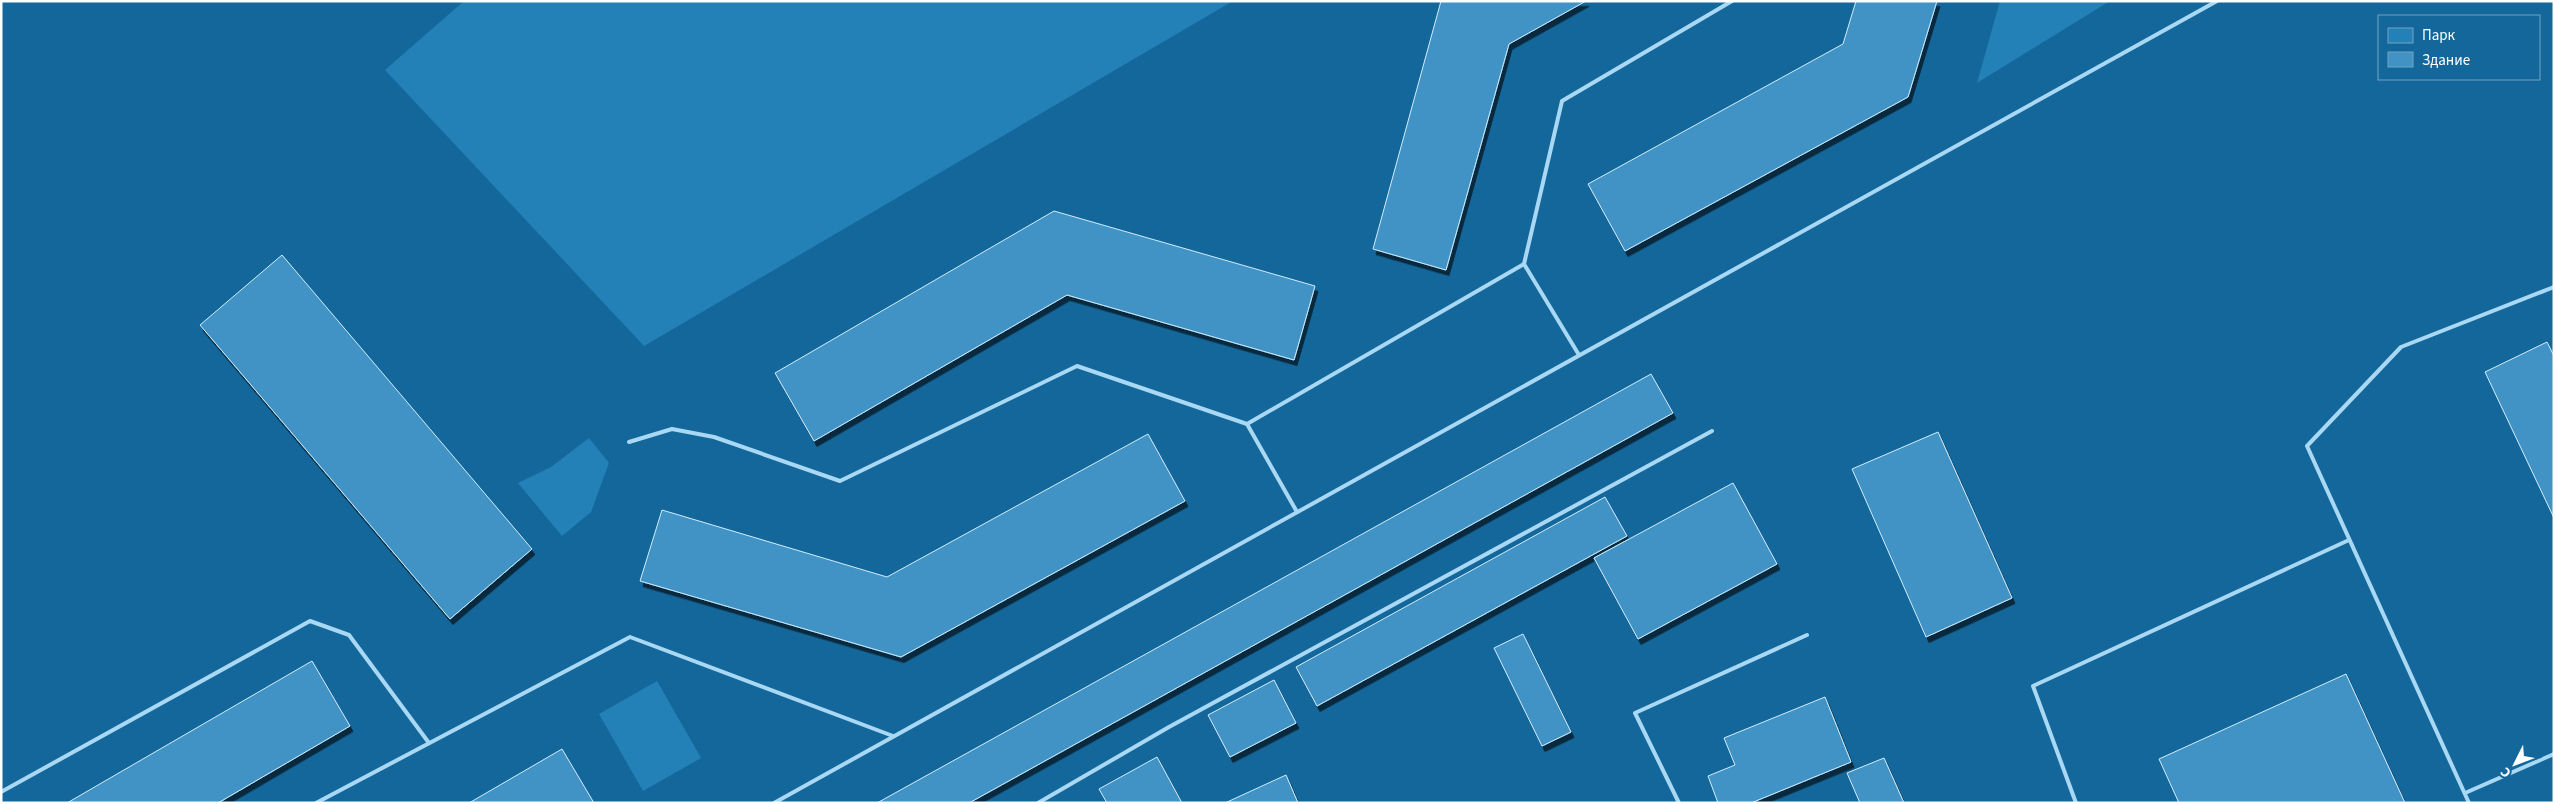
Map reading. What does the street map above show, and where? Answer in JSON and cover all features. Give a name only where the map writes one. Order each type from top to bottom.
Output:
[{"type":"lane","points":[[1579,355],[1524,264],[1562,100],[1732,1]]},
{"type":"lane","points":[[774,803],[2217,1]]},
{"type":"lane","points":[[1247,424],[1524,264]]},
{"type":"lane","points":[[2469,803],[2307,446],[2401,347],[2554,287]]},
{"type":"lane","points":[[629,442],[672,429],[714,438],[840,481],[1077,366],[1247,424],[1297,512]]},
{"type":"lane","points":[[1038,803],[1177,722],[1712,431]]},
{"type":"lane","points":[[2076,803],[2033,686],[2349,540]]},
{"type":"lane","points":[[1,792],[310,621],[349,635],[429,743]]},
{"type":"lane","points":[[1679,803],[1635,714],[1807,635]]},
{"type":"lane","points":[[316,803],[630,637],[893,736]]},
{"type":"lane","points":[[2465,793],[2554,754]]},
{"type":"green space","points":[[464,1],[1233,1],[644,346],[385,70]]},
{"type":"green space","points":[[2000,1],[2110,1],[1977,83]]},
{"type":"green space","points":[[589,438],[609,463],[591,512],[562,536],[518,483],[551,467]]},
{"type":"green space","points":[[657,681],[701,758],[643,791],[599,714]]},
{"type":"building","points":[[1441,1],[1586,1],[1509,44],[1446,270],[1373,249]]},
{"type":"building","points":[[1856,1],[1937,1],[1908,97],[1625,251],[1588,184],[1843,44]]},
{"type":"building","points":[[1054,211],[1315,286],[1294,360],[1067,295],[814,441],[775,373]]},
{"type":"building","points":[[282,255],[532,549],[450,619],[200,325]]},
{"type":"building","points":[[2547,342],[2554,356],[2554,518],[2485,372]]},
{"type":"building","points":[[1651,374],[1673,413],[969,803],[877,803]]},
{"type":"building","points":[[1938,432],[2012,598],[1926,637],[1852,469]]},
{"type":"building","points":[[1148,434],[1185,501],[901,657],[640,581],[662,510],[887,577]]},
{"type":"building","points":[[1733,483],[1777,564],[1638,639],[1594,558]]},
{"type":"building","points":[[1605,497],[1627,536],[1317,706],[1296,667]]},
{"type":"building","points":[[1523,634],[1571,732],[1542,746],[1494,648]]},
{"type":"building","points":[[312,661],[350,726],[218,803],[67,803]]},
{"type":"building","points":[[2346,674],[2405,803],[2179,803],[2159,759]]},
{"type":"building","points":[[1274,680],[1296,723],[1230,757],[1208,715]]},
{"type":"building","points":[[1825,697],[1851,762],[1751,803],[1718,803],[1708,776],[1735,765],[1724,738]]},
{"type":"building","points":[[562,749],[594,803],[469,803]]},
{"type":"building","points":[[1157,757],[1182,803],[1107,803],[1099,789]]},
{"type":"building","points":[[1884,758],[1904,803],[1860,803],[1847,773]]},
{"type":"building","points":[[1286,775],[1298,803],[1225,803]]}]
